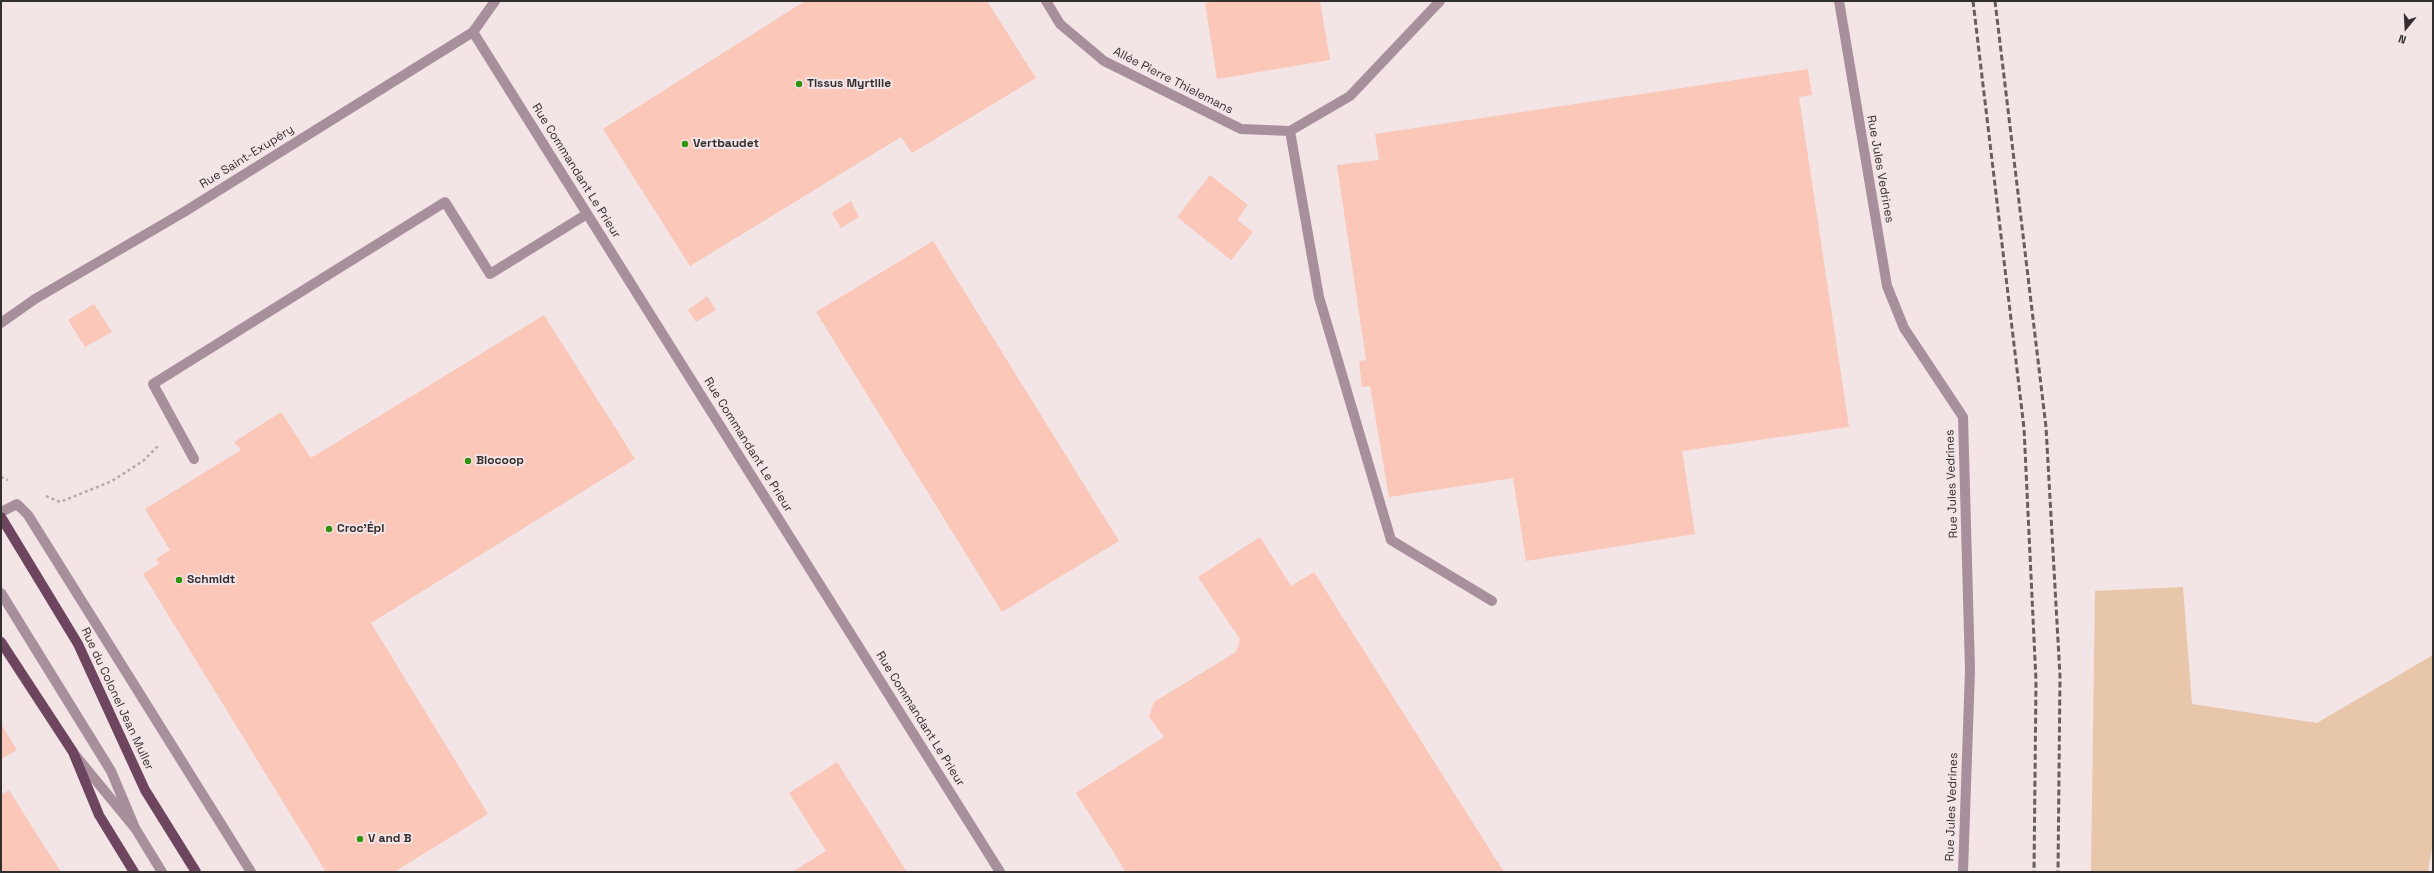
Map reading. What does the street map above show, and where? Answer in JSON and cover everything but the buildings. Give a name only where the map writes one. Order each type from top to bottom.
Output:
[{"type":"main road","name":"Rue du Colonel Jean Muller","points":[[1,517],[78,644],[145,790],[196,872]]},
{"type":"main road","points":[[1,642],[73,752],[99,815],[134,872]]},
{"type":"street","name":"Rue Saint-Exupéry","points":[[1,323],[35,299],[184,212],[474,32],[495,1]]},
{"type":"street","name":"Allée Pierre Thielemans","points":[[1046,1],[1060,24],[1104,61],[1241,129],[1290,131]]},
{"type":"street","points":[[1440,1],[1350,96],[1290,131],[1319,297],[1391,540],[1492,601]]},
{"type":"street","name":"Rue Jules Vedrines","points":[[1839,1],[1886,286],[1904,328],[1963,417],[1970,670],[1963,872]]},
{"type":"street","name":"Rue Commandant Le Prieur","points":[[474,32],[1000,872]]},
{"type":"street","points":[[194,459],[176,429],[153,384],[445,202],[490,274],[588,214]]},
{"type":"street","points":[[1,512],[17,504],[28,515],[251,872]]},
{"type":"street","points":[[1,594],[111,771],[135,828]]},
{"type":"street","points":[[73,752],[135,828],[162,872]]},
{"type":"path","points":[[40,494],[60,502],[112,480],[143,462],[176,429]]},
{"type":"path","points":[[1,477],[14,482]]},
{"type":"shaded area","points":[[2183,587],[2192,704],[2317,723],[2433,655],[2433,841],[2428,872],[2091,872],[2095,591]]},
{"type":"railway","points":[[1973,1],[2024,428],[2036,681],[2034,872]]},
{"type":"railway","points":[[1995,1],[2046,427],[2060,676],[2058,872]]},
{"type":"place","name":"Tissus Myrtille","points":[[799,84]]},
{"type":"place","name":"Vertbaudet","points":[[685,144]]},
{"type":"place","name":"Biocoop","points":[[468,461]]},
{"type":"place","name":"Croc'Épi","points":[[329,529]]},
{"type":"place","name":"Schmidt","points":[[179,580]]},
{"type":"place","name":"V and B","points":[[360,839]]}]
